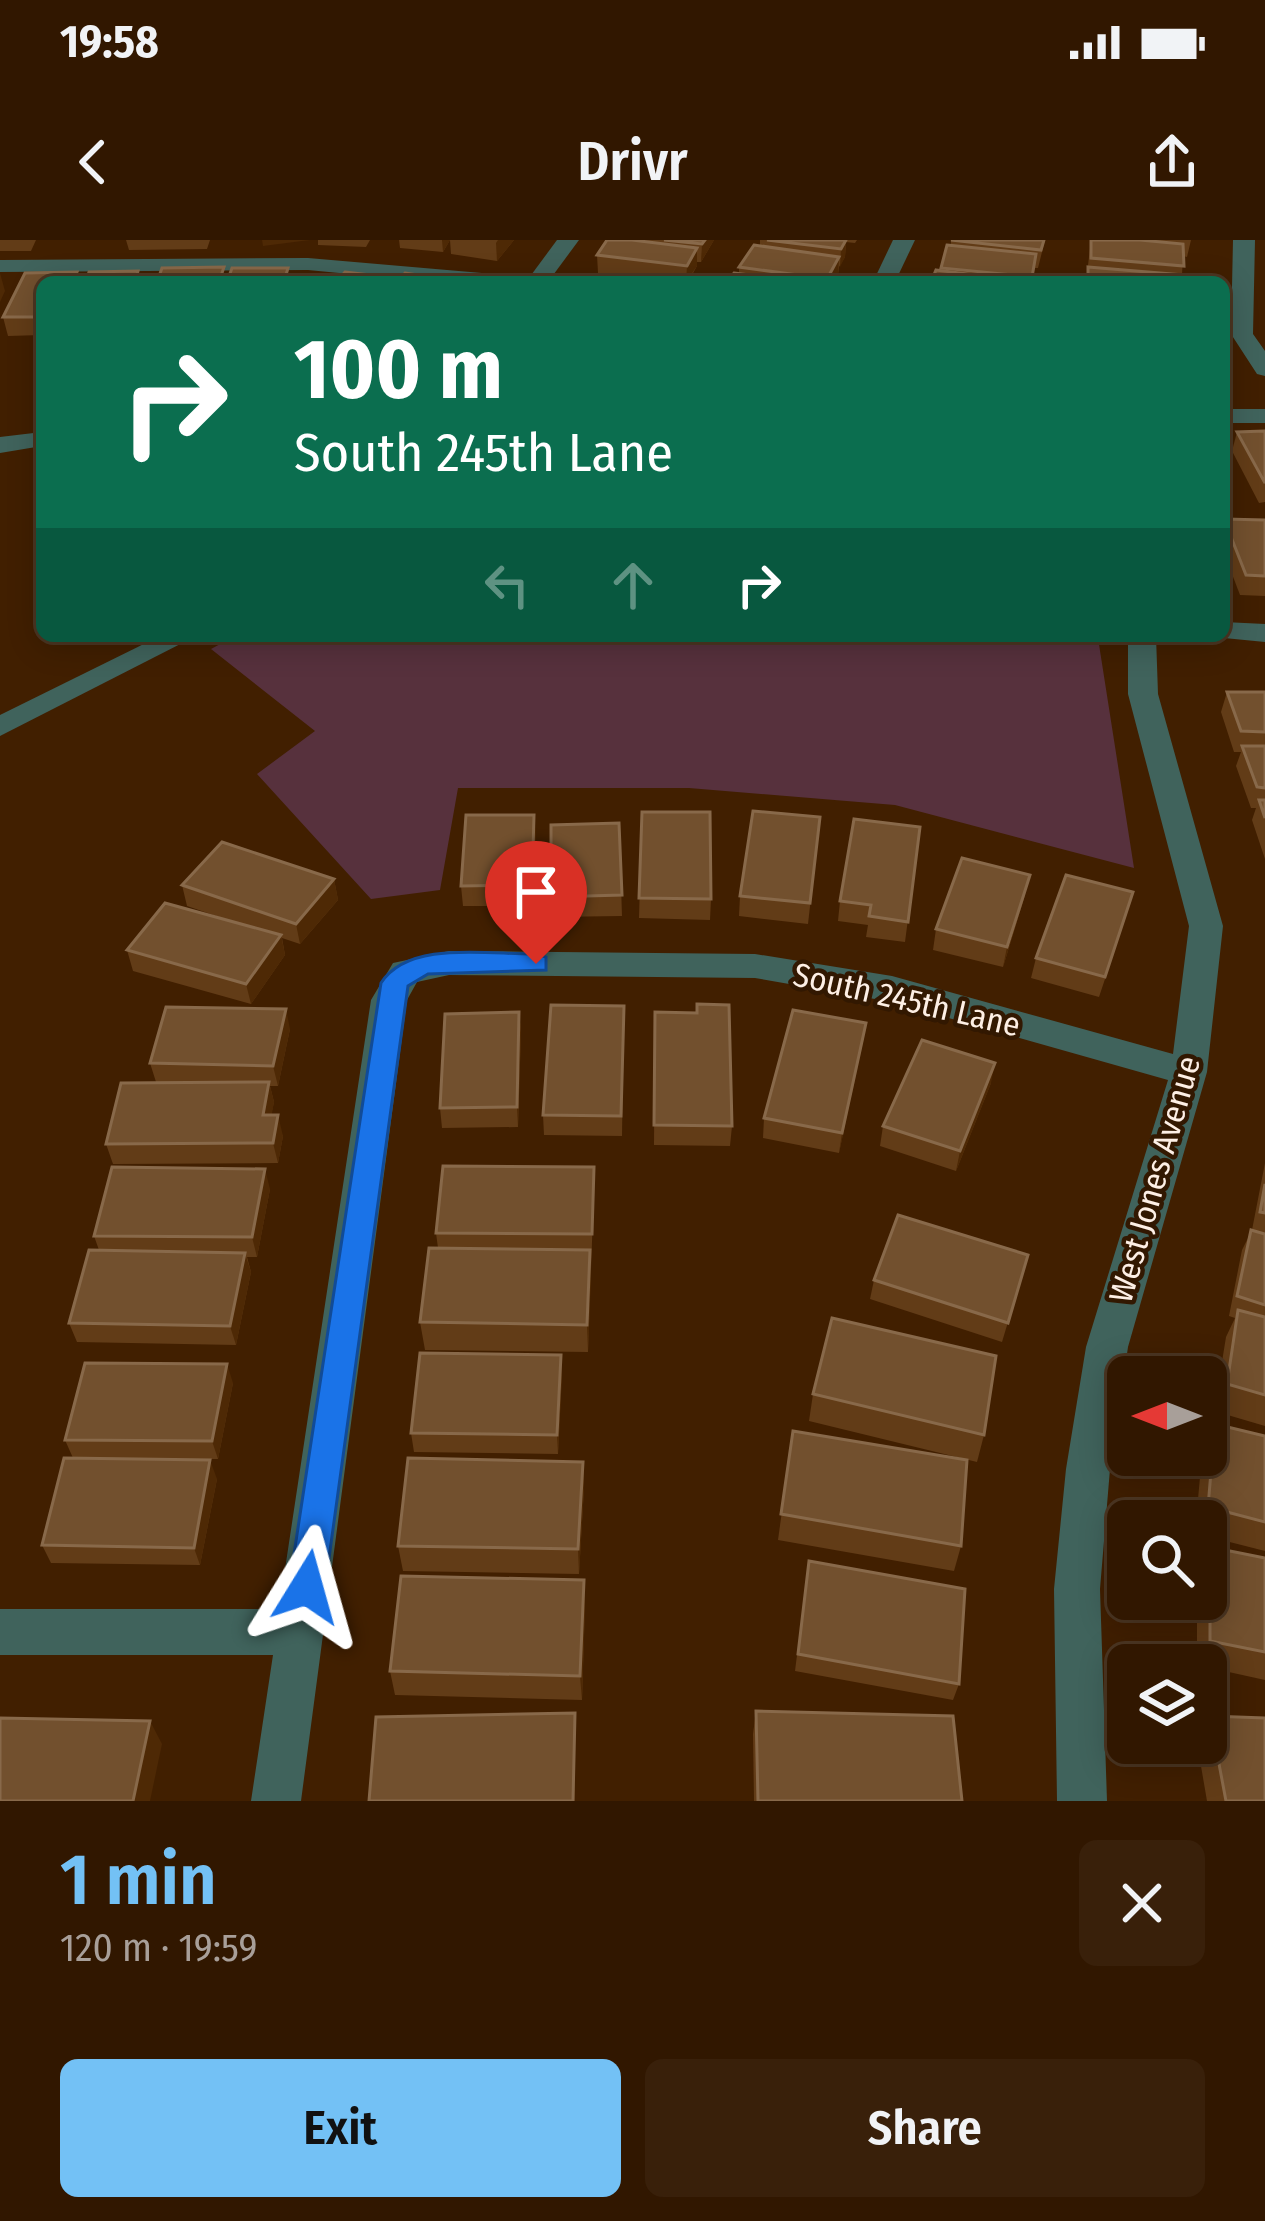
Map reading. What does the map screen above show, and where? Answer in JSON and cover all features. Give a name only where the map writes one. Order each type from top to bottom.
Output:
[{"type":"street","points":[[81,264],[91,240]]},
{"type":"street","points":[[541,276],[568,240]]},
{"type":"street","points":[[887,276],[904,240]]},
{"type":"street","points":[[1244,240],[1242,334],[1265,369]]},
{"type":"street","points":[[0,266],[308,264],[439,276]]},
{"type":"street","points":[[1230,416],[1265,416]]},
{"type":"street","points":[[0,445],[36,440]]},
{"type":"street","points":[[1230,631],[1265,633]]},
{"type":"street","points":[[0,727],[170,642]]},
{"type":"street","name":"West Jones Avenue","points":[[1082,1801],[1077,1589],[1088,1469],[1107,1347],[1189,1072],[1206,926],[1143,694],[1142,642]]},
{"type":"street","name":"South 245th Lane","points":[[301,1632],[389,1000],[405,972],[449,963],[755,966],[892,989],[1189,1072]]},
{"type":"street","points":[[0,1632],[301,1632],[276,1801]]},
{"type":"shaded area","points":[[224,642],[1099,642],[1134,868],[895,805],[689,788],[458,788],[440,890],[371,899],[257,774],[315,731],[211,649]]},
{"type":"building","points":[[607,240],[697,248],[687,266],[597,255]]},
{"type":"building","points":[[767,240],[846,240],[841,249]]},
{"type":"building","points":[[951,240],[1044,240],[1041,250]]},
{"type":"building","points":[[1091,240],[1183,244],[1184,266],[1091,258]]},
{"type":"building","points":[[754,245],[839,257],[829,276],[739,267]]},
{"type":"building","points":[[947,245],[1036,254],[1032,276],[941,268]]},
{"type":"building","points":[[224,267],[221,276],[159,276],[162,268]]},
{"type":"building","points":[[1088,267],[1183,276],[1088,276]]},
{"type":"building","points":[[232,268],[288,268],[286,276],[229,276]]},
{"type":"building","points":[[936,270],[982,276],[934,276]]},
{"type":"building","points":[[138,271],[137,276],[88,276],[89,272]]},
{"type":"building","points":[[77,272],[75,276],[36,276],[36,317],[3,317],[25,273]]},
{"type":"building","points":[[1265,431],[1265,483],[1237,432]]},
{"type":"building","points":[[1230,519],[1265,520],[1265,576],[1246,575],[1230,534]]},
{"type":"building","points":[[1227,692],[1265,692],[1265,732],[1241,731]]},
{"type":"building","points":[[1242,746],[1265,746],[1265,788],[1257,787]]},
{"type":"building","points":[[753,811],[820,817],[810,903],[740,896]]},
{"type":"building","points":[[642,812],[710,812],[711,899],[639,898]]},
{"type":"building","points":[[466,815],[534,815],[532,885],[461,886]]},
{"type":"building","points":[[854,819],[920,827],[908,922],[869,916],[871,905],[840,901]]},
{"type":"building","points":[[619,823],[622,895],[551,897],[551,825]]},
{"type":"building","points":[[222,842],[334,879],[296,924],[182,885]]},
{"type":"building","points":[[962,858],[1030,875],[1007,947],[936,929]]},
{"type":"building","points":[[1066,875],[1133,892],[1105,977],[1036,958]]},
{"type":"building","points":[[165,903],[281,935],[246,984],[127,950]]},
{"type":"building","points":[[697,1004],[729,1005],[732,1126],[654,1125],[655,1012],[697,1013]]},
{"type":"building","points":[[551,1005],[624,1006],[621,1116],[543,1115]]},
{"type":"building","points":[[166,1007],[286,1009],[273,1066],[150,1063]]},
{"type":"building","points":[[793,1010],[866,1023],[842,1133],[764,1118]]},
{"type":"building","points":[[519,1012],[517,1107],[440,1108],[445,1014]]},
{"type":"building","points":[[922,1040],[995,1063],[960,1151],[883,1126]]},
{"type":"building","points":[[269,1082],[263,1115],[278,1115],[273,1143],[106,1144],[121,1083]]},
{"type":"building","points":[[443,1166],[594,1167],[592,1234],[436,1233]]},
{"type":"building","points":[[112,1167],[265,1169],[252,1237],[94,1236]]},
{"type":"building","points":[[898,1215],[1028,1255],[1008,1323],[874,1280]]},
{"type":"building","points":[[1251,1230],[1265,1234],[1265,1305],[1237,1296]]},
{"type":"building","points":[[429,1248],[590,1250],[587,1325],[420,1322]]},
{"type":"building","points":[[89,1250],[245,1253],[230,1326],[69,1323]]},
{"type":"building","points":[[1238,1310],[1265,1317],[1265,1395],[1227,1384]]},
{"type":"building","points":[[832,1318],[996,1356],[984,1435],[813,1394]]},
{"type":"building","points":[[420,1353],[561,1355],[557,1435],[411,1433]]},
{"type":"building","points":[[85,1363],[227,1364],[212,1441],[65,1440]]},
{"type":"building","points":[[1227,1427],[1265,1436],[1265,1522],[1227,1512],[1227,1500],[1209,1500],[1211,1476],[1227,1476]]},
{"type":"building","points":[[793,1431],[967,1460],[961,1546],[781,1514]]},
{"type":"building","points":[[64,1458],[210,1460],[194,1548],[42,1545]]},
{"type":"building","points":[[408,1458],[583,1462],[578,1549],[398,1546]]},
{"type":"building","points":[[1227,1550],[1265,1558],[1265,1652],[1210,1641],[1210,1620],[1227,1620]]},
{"type":"building","points":[[809,1561],[965,1589],[959,1684],[798,1654]]},
{"type":"building","points":[[401,1576],[584,1580],[580,1676],[390,1671]]},
{"type":"building","points":[[756,1711],[953,1716],[962,1801],[758,1801]]},
{"type":"building","points":[[575,1713],[573,1801],[369,1801],[376,1717]]},
{"type":"building","points":[[1227,1717],[1265,1718],[1265,1801],[1226,1801],[1219,1764],[1227,1764]]},
{"type":"building","points":[[0,1718],[150,1721],[133,1801],[0,1801]]},
{"type":"route","points":[[307,1587],[395,983],[405,972],[427,965],[536,964]]}]
